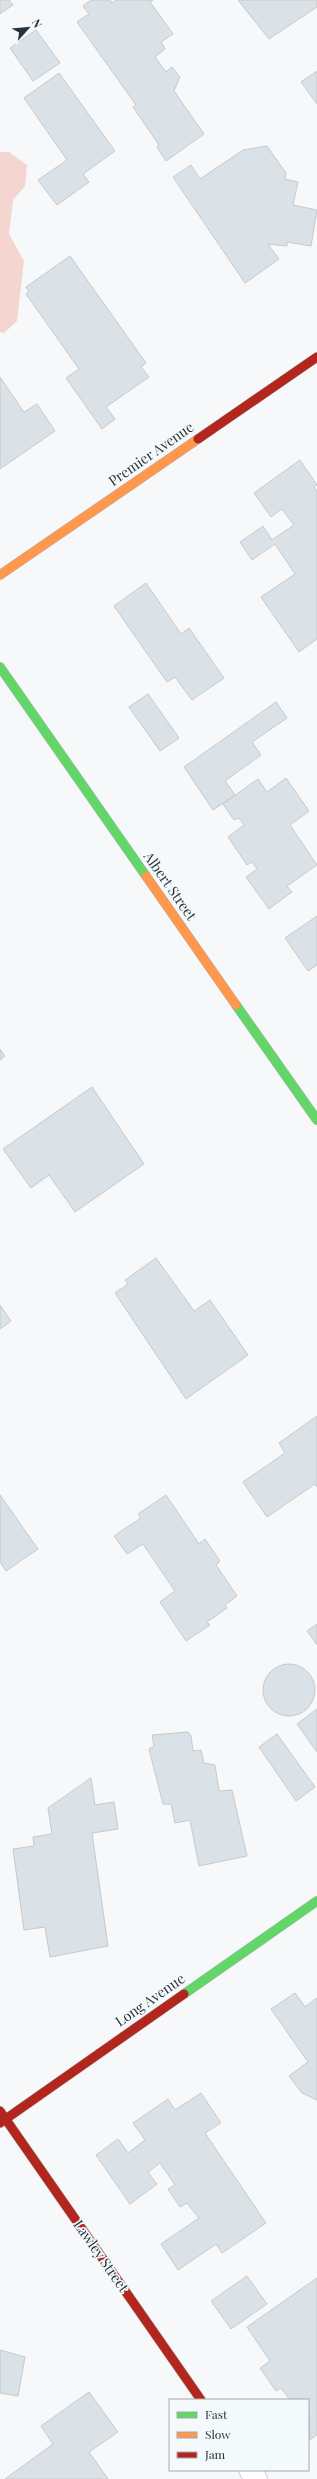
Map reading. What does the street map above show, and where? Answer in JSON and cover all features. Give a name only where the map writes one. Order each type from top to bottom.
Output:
[{"type":"street","name":"Premier Avenue","points":[[0,575],[317,357]]},
{"type":"street","name":"Albert Street","points":[[0,668],[317,1120]]},
{"type":"street","name":"Long Avenue","points":[[3,2121],[317,1901]]},
{"type":"street","name":"Lawley Street","points":[[0,2111],[3,2121],[200,2399]]},
{"type":"shaded area","points":[[0,152],[9,152],[27,165],[25,186],[13,200],[9,234],[24,261],[17,321],[4,333],[0,332]]},
{"type":"building","points":[[0,0],[9,0],[13,5],[0,14]]},
{"type":"building","points":[[91,0],[110,0],[112,3],[116,0],[153,0],[150,2],[173,34],[161,42],[165,49],[155,57],[166,72],[172,67],[180,77],[174,91],[204,134],[166,161],[157,147],[159,145],[133,107],[136,105],[77,22],[89,14],[83,6]]},
{"type":"building","points":[[238,0],[317,0],[317,7],[269,39]]},
{"type":"building","points":[[36,30],[60,63],[33,81],[10,48]]},
{"type":"building","points":[[317,71],[317,104],[301,82]]},
{"type":"building","points":[[59,73],[115,151],[83,174],[89,182],[57,205],[38,180],[67,160],[24,98]]},
{"type":"building","points":[[267,146],[286,173],[285,179],[298,182],[293,205],[317,210],[311,246],[287,242],[287,246],[268,244],[279,259],[245,283],[173,177],[191,165],[200,179],[243,150]]},
{"type":"building","points":[[70,256],[146,363],[141,367],[149,377],[106,407],[115,419],[102,429],[66,378],[79,369],[26,294],[29,292],[26,287]]},
{"type":"building","points":[[0,377],[24,412],[37,404],[55,431],[0,469]]},
{"type":"building","points":[[300,460],[317,485],[314,487],[317,491],[317,639],[299,652],[261,597],[295,574],[275,544],[252,560],[240,542],[263,526],[272,540],[294,525],[282,509],[271,517],[254,493]]},
{"type":"building","points":[[146,583],[181,634],[189,628],[224,678],[192,700],[175,677],[167,682],[114,606]]},
{"type":"building","points":[[148,694],[179,738],[160,751],[129,707]]},
{"type":"building","points":[[276,702],[287,718],[252,742],[261,755],[225,781],[235,795],[213,810],[184,767]]},
{"type":"building","points":[[286,778],[309,811],[290,825],[317,865],[287,886],[292,892],[269,909],[246,877],[257,869],[252,862],[247,865],[228,837],[244,825],[239,818],[234,820],[223,804],[258,779],[267,792]]},
{"type":"building","points":[[317,916],[317,965],[308,971],[285,938]]},
{"type":"building","points":[[0,1049],[5,1056],[0,1060]]},
{"type":"building","points":[[92,1087],[144,1164],[75,1212],[49,1175],[31,1188],[3,1149]]},
{"type":"building","points":[[156,1258],[194,1311],[210,1300],[248,1355],[186,1399],[115,1293],[128,1284],[125,1280]]},
{"type":"building","points":[[0,1305],[11,1321],[0,1329]]},
{"type":"building","points":[[317,1416],[317,1487],[315,1484],[267,1517],[243,1482],[285,1453],[279,1443]]},
{"type":"building","points":[[0,1495],[38,1549],[6,1571],[0,1562]]},
{"type":"building","points":[[166,1495],[199,1544],[205,1539],[220,1561],[216,1565],[237,1596],[225,1605],[227,1608],[207,1622],[210,1625],[186,1641],[160,1602],[175,1591],[143,1544],[127,1554],[114,1536],[141,1518],[138,1514]]},
{"type":"building","points":[[317,1624],[317,1645],[307,1631]]},
{"type":"building","points":[[289,1664],[299,1666],[307,1672],[313,1680],[315,1690],[313,1700],[307,1708],[299,1714],[289,1716],[279,1714],[271,1708],[265,1700],[263,1690],[265,1680],[271,1672],[279,1666]]},
{"type":"building","points":[[317,1709],[317,1752],[297,1724]]},
{"type":"building","points":[[188,1732],[191,1736],[193,1751],[201,1750],[204,1763],[215,1765],[219,1791],[232,1790],[247,1856],[199,1866],[190,1820],[175,1823],[171,1804],[163,1804],[149,1749],[154,1746],[152,1735]]},
{"type":"building","points":[[277,1734],[315,1787],[296,1801],[259,1747]]},
{"type":"building","points":[[91,1778],[95,1805],[114,1802],[118,1829],[92,1833],[108,1946],[50,1957],[45,1927],[24,1930],[13,1849],[34,1846],[33,1837],[52,1834],[48,1808]]},
{"type":"building","points":[[295,1993],[305,2007],[317,1998],[317,2100],[302,2093],[289,2076],[308,2062],[271,2009]]},
{"type":"building","points":[[201,2093],[221,2123],[205,2133],[266,2223],[222,2253],[216,2244],[178,2270],[161,2244],[199,2218],[187,2203],[180,2207],[168,2189],[175,2185],[160,2163],[148,2172],[157,2184],[130,2204],[96,2155],[118,2139],[128,2153],[145,2140],[133,2123],[168,2099],[175,2110]]},
{"type":"building","points":[[247,2276],[267,2304],[231,2329],[211,2301]]},
{"type":"building","points":[[317,2278],[317,2435],[310,2440],[309,2399],[289,2399],[281,2388],[276,2391],[260,2368],[270,2361],[247,2327]]},
{"type":"building","points":[[0,2350],[25,2357],[18,2396],[0,2393]]},
{"type":"building","points":[[89,2392],[118,2432],[89,2452],[108,2479],[5,2479],[53,2444],[41,2426]]},
{"type":"traffic: fast","points":[[0,667],[146,876]]},
{"type":"traffic: fast","points":[[236,1005],[317,1120]]},
{"type":"traffic: fast","points":[[184,1994],[317,1901]]},
{"type":"traffic: slow","points":[[0,575],[198,439]]},
{"type":"traffic: slow","points":[[146,876],[236,1005]]},
{"type":"traffic: jam","points":[[198,439],[317,357]]},
{"type":"traffic: jam","points":[[0,2123],[184,1994]]},
{"type":"traffic: jam","points":[[0,2111],[200,2399]]}]
